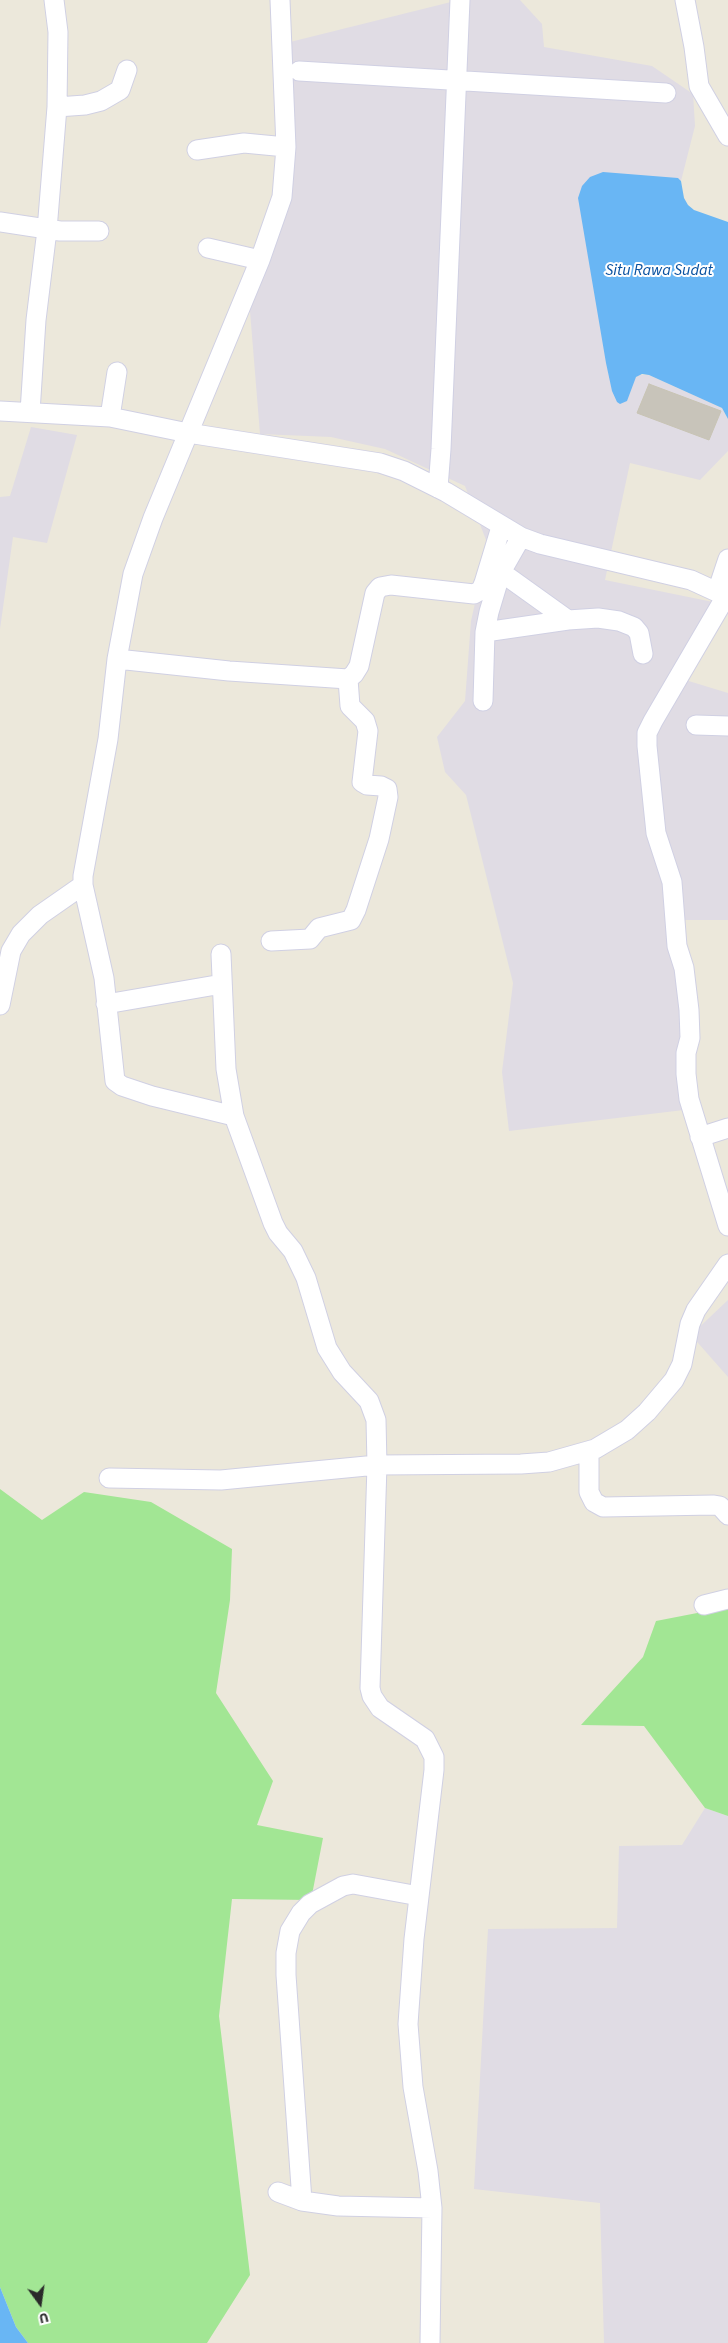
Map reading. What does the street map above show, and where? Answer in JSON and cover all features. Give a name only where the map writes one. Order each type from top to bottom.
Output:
[{"type":"street","points":[[30,412],[36,320],[47,230],[57,106],[58,32],[54,0]]},
{"type":"street","points":[[234,1116],[137,1092],[115,1081],[104,978],[83,885],[83,876],[108,739],[117,659],[133,574],[188,433],[260,260],[282,197],[286,147],[280,0]]},
{"type":"street","points":[[438,488],[460,0]]},
{"type":"street","points":[[685,0],[699,86],[728,136]]},
{"type":"street","points":[[57,106],[85,105],[108,98],[120,90],[127,70]]},
{"type":"street","points":[[299,71],[666,92]]},
{"type":"street","points":[[197,150],[244,143],[286,147]]},
{"type":"street","points":[[0,222],[19,223],[47,230],[99,231]]},
{"type":"street","points":[[208,248],[260,260]]},
{"type":"street","points":[[110,417],[117,372]]},
{"type":"street","points":[[0,410],[110,417],[188,433],[380,463],[404,471],[438,488],[501,527],[521,537],[549,546],[691,580],[724,595]]},
{"type":"street","points":[[117,659],[256,673],[348,679],[359,666],[375,593],[380,588],[391,585],[474,594],[481,590],[484,583],[501,527]]},
{"type":"street","points":[[484,701],[485,632],[501,572],[521,537]]},
{"type":"street","points":[[728,559],[724,595],[647,733],[647,760],[656,834],[672,882],[677,946],[684,968],[689,1010],[690,1038],[686,1053],[689,1099],[728,1226]]},
{"type":"street","points":[[501,572],[568,620]]},
{"type":"street","points":[[485,632],[568,620],[598,618],[627,623],[639,633],[643,654]]},
{"type":"street","points":[[271,941],[310,939],[319,928],[350,920],[356,910],[379,839],[388,797],[387,789],[382,786],[367,785],[362,782],[368,731],[365,721],[350,706],[348,679]]},
{"type":"street","points":[[696,725],[728,726]]},
{"type":"street","points":[[0,1006],[11,951],[21,934],[40,915],[83,885]]},
{"type":"street","points":[[221,954],[226,1069],[234,1116],[273,1223],[278,1233],[293,1251],[306,1278],[326,1348],[336,1364],[369,1401],[376,1420],[377,1465],[370,1688],[372,1696],[380,1708],[425,1739],[434,1758],[419,1896],[408,2024],[414,2087],[432,2208],[430,2343]]},
{"type":"street","points":[[106,1004],[222,984]]},
{"type":"street","points":[[700,1137],[728,1128]]},
{"type":"street","points":[[110,1478],[221,1480],[377,1465],[521,1464],[549,1462],[589,1451],[611,1441],[627,1430],[647,1412],[674,1380],[682,1364],[690,1324],[696,1310],[728,1264]]},
{"type":"street","points":[[589,1451],[589,1492],[594,1502],[603,1507],[714,1505],[720,1506],[728,1515]]},
{"type":"street","points":[[704,1605],[728,1599]]},
{"type":"street","points":[[302,2201],[286,1975],[286,1953],[290,1931],[301,1913],[310,1904],[343,1886],[353,1884],[419,1896]]},
{"type":"street","points":[[278,2192],[302,2201],[338,2206],[432,2208]]},
{"type":"shaded area","points":[[459,0],[520,0],[542,24],[544,47],[652,66],[693,94],[695,126],[681,181],[678,178],[633,381],[638,375],[649,375],[722,408],[728,419],[728,451],[700,480],[630,463],[605,580],[713,602],[697,642],[669,675],[728,693],[728,920],[673,920],[692,1109],[509,1131],[502,1072],[513,983],[466,795],[445,772],[437,737],[465,701],[471,621],[488,545],[465,486],[385,449],[331,437],[260,434],[249,299],[289,205],[282,44]]},
{"type":"shaded area","points":[[31,427],[77,435],[47,543],[13,537],[0,629],[0,497],[10,496]]},
{"type":"shaded area","points":[[728,1300],[728,1377],[691,1335]]},
{"type":"shaded area","points":[[705,1808],[728,1816],[728,2343],[604,2343],[600,2203],[474,2189],[488,1929],[617,1928],[619,1846],[682,1845]]},
{"type":"green space","points":[[0,1489],[42,1520],[84,1492],[151,1502],[232,1549],[230,1600],[216,1693],[273,1781],[257,1825],[323,1838],[311,1900],[232,1899],[219,2016],[250,2275],[207,2343],[28,2343],[16,2327],[0,2287]]},
{"type":"green space","points":[[728,1607],[728,1816],[705,1808],[644,1726],[581,1725],[643,1657],[656,1621]]},
{"type":"water","name":"Situ Rawa Sudat","points":[[603,172],[678,178],[681,181],[684,198],[688,205],[694,210],[728,222],[728,419],[722,408],[649,375],[642,374],[636,377],[627,401],[620,404],[617,402],[612,391],[606,363],[578,198],[582,186],[590,177]]},
{"type":"water","points":[[0,2287],[16,2327],[28,2343],[0,2343]]},
{"type":"building","points":[[649,384],[721,411],[709,440],[637,413]]}]
